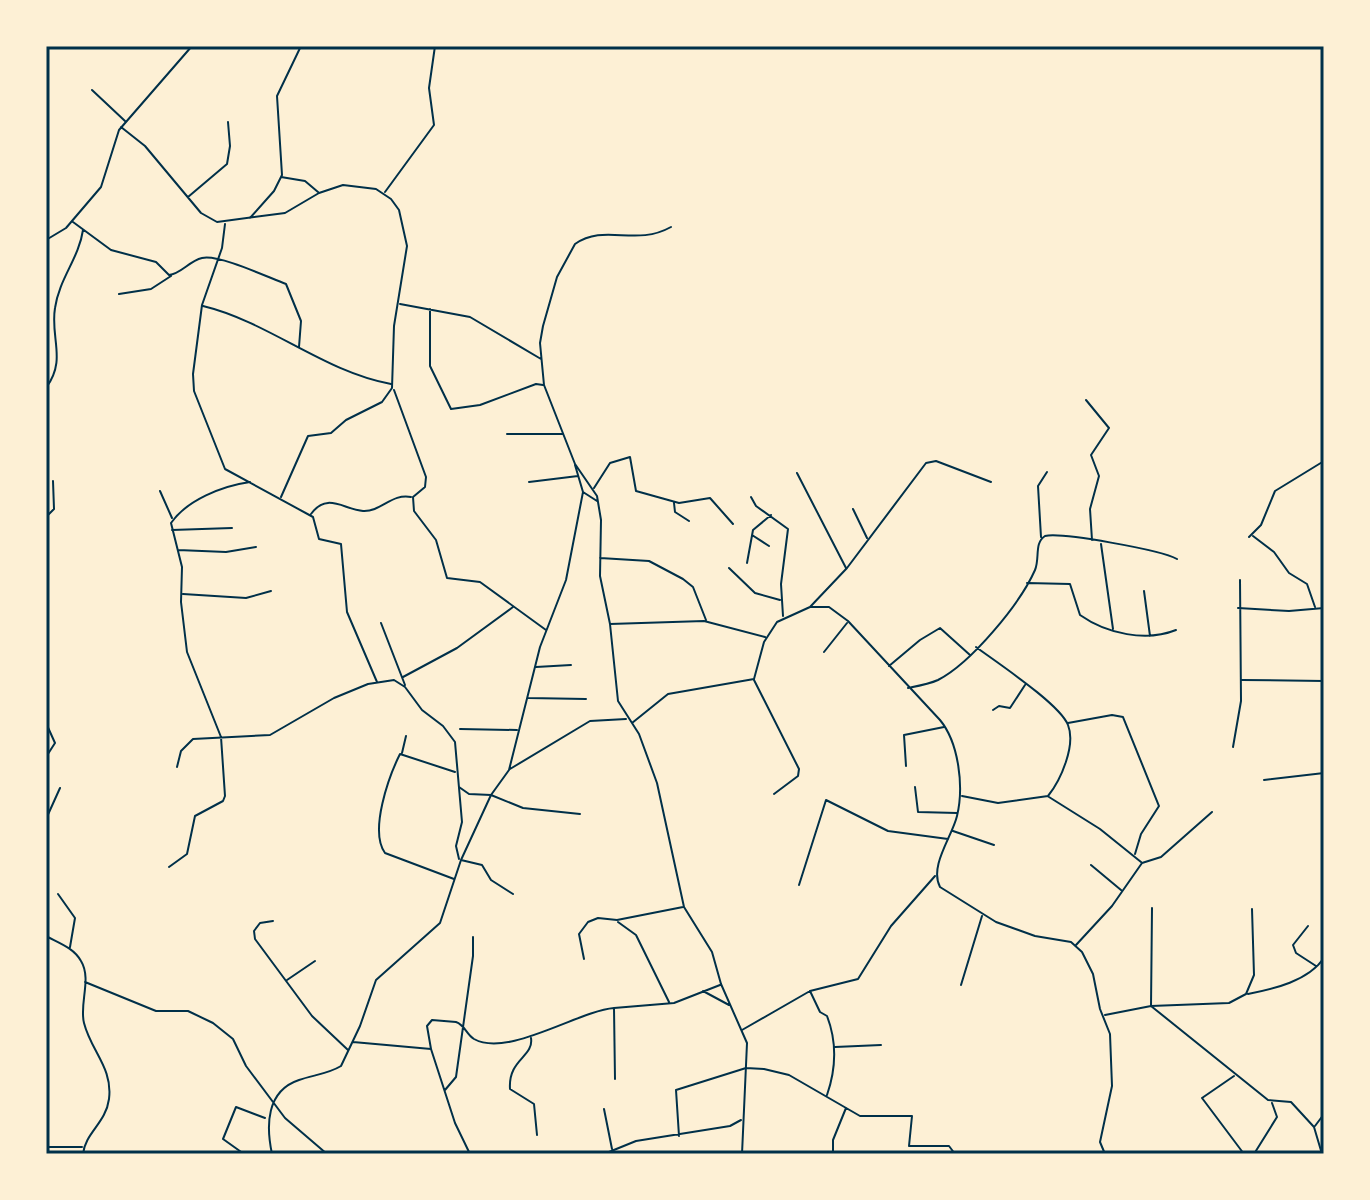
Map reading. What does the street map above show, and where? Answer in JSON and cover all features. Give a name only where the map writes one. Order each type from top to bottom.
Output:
[{"type":"street","points":[[46,240],[58,236],[73,222],[101,187],[121,127],[192,46]]},
{"type":"street","points":[[249,218],[281,177],[277,96],[301,46]]},
{"type":"street","points":[[385,193],[434,125],[429,88],[435,46]]},
{"type":"street","points":[[92,90],[125,122]]},
{"type":"street","points":[[187,197],[227,164],[228,122]]},
{"type":"street","points":[[121,127],[145,146],[207,217],[225,223],[285,213],[319,193],[343,185],[385,193],[399,210],[407,246],[394,326],[392,386],[424,469],[426,485],[413,497],[399,496],[366,511],[333,502],[318,506],[311,516]]},
{"type":"street","points":[[281,177],[304,180],[319,193]]},
{"type":"street","points":[[73,222],[116,252],[154,261],[172,275]]},
{"type":"street","points":[[225,223],[218,258],[202,305],[193,374],[194,391],[225,469],[281,497],[304,515],[311,516]]},
{"type":"street","points":[[272,1154],[267,1119],[273,1104],[294,1082],[341,1066],[373,985],[389,965],[440,923],[461,860],[491,795],[509,770],[534,667],[566,580],[583,492],[544,385],[540,343],[557,277],[575,244],[603,235],[645,238],[671,227]]},
{"type":"street","points":[[46,388],[59,360],[55,308],[65,272],[81,248],[83,229]]},
{"type":"street","points":[[119,294],[151,289],[190,262],[218,258],[288,285],[301,321],[299,347]]},
{"type":"street","points":[[398,304],[470,317],[541,360]]},
{"type":"street","points":[[202,305],[259,326],[366,379],[392,386]]},
{"type":"street","points":[[430,309],[430,366],[451,409],[464,409],[536,384],[544,385]]},
{"type":"street","points":[[281,497],[308,436],[331,433],[346,420],[382,402],[392,386]]},
{"type":"street","points":[[1086,400],[1109,428],[1091,455],[1099,476],[1090,509],[1092,541]]},
{"type":"street","points":[[507,434],[563,434]]},
{"type":"street","points":[[594,489],[610,463],[627,456],[633,460],[636,491],[688,503],[710,498],[733,524]]},
{"type":"street","points":[[810,607],[847,568],[921,467],[930,461],[991,482]]},
{"type":"street","points":[[1315,607],[1307,584],[1289,573],[1274,552],[1251,536],[1275,491],[1324,461]]},
{"type":"street","points":[[575,464],[594,489],[601,520],[600,576],[610,624],[618,701],[632,723],[657,783],[684,907],[712,952],[721,984],[748,1050],[742,1154]]},
{"type":"street","points":[[907,688],[938,680],[970,655],[1027,583],[1037,565],[1042,538],[1038,522],[1038,486],[1047,472]]},
{"type":"street","points":[[797,473],[847,568]]},
{"type":"street","points":[[529,482],[578,476]]},
{"type":"street","points":[[46,517],[54,509],[53,481]]},
{"type":"street","points":[[173,519],[217,491],[251,482]]},
{"type":"street","points":[[160,491],[173,519],[171,531],[182,567],[191,668],[207,697],[221,737],[225,798],[195,816],[187,854],[169,867]]},
{"type":"street","points":[[583,492],[597,502]]},
{"type":"street","points":[[413,497],[414,511],[436,540],[447,578],[480,582],[546,631]]},
{"type":"street","points":[[751,497],[756,506],[788,529],[781,601],[783,617]]},
{"type":"street","points":[[673,501],[675,512],[689,521]]},
{"type":"street","points":[[853,509],[867,539]]},
{"type":"street","points":[[747,563],[751,535],[771,515]]},
{"type":"street","points":[[311,516],[319,539],[342,545],[341,564],[347,612],[377,682]]},
{"type":"street","points":[[171,531],[232,528]]},
{"type":"street","points":[[1042,538],[1066,534],[1101,543],[1147,549],[1177,559]]},
{"type":"street","points":[[751,535],[769,546]]},
{"type":"street","points":[[1101,543],[1113,630]]},
{"type":"street","points":[[178,550],[226,552],[256,547]]},
{"type":"street","points":[[600,558],[649,561],[683,579],[693,587],[707,621]]},
{"type":"street","points":[[729,568],[755,593],[781,601]]},
{"type":"street","points":[[1233,747],[1239,724],[1241,679],[1240,580]]},
{"type":"street","points":[[1027,583],[1070,584],[1080,615],[1113,630],[1151,637],[1176,630]]},
{"type":"street","points":[[182,594],[246,598],[271,591]]},
{"type":"street","points":[[1144,591],[1151,637]]},
{"type":"street","points":[[403,677],[457,648],[514,606]]},
{"type":"street","points":[[742,1031],[810,991],[858,979],[891,926],[936,875],[958,813],[961,795],[954,745],[945,727],[848,621],[829,607],[810,607],[783,617],[767,638],[754,679],[799,769],[798,776],[774,794]]},
{"type":"street","points":[[1238,608],[1289,611],[1324,608]]},
{"type":"street","points":[[610,624],[707,621],[767,638]]},
{"type":"street","points":[[824,652],[848,621]]},
{"type":"street","points":[[381,623],[405,687],[422,710],[453,737],[462,822],[456,853],[461,860],[482,865],[491,880],[513,894]]},
{"type":"street","points":[[889,667],[920,640],[940,628],[970,655]]},
{"type":"street","points":[[976,647],[1026,684],[1068,723],[1070,737],[1064,765],[1048,796]]},
{"type":"street","points":[[534,667],[571,665]]},
{"type":"street","points":[[177,767],[181,751],[193,739],[263,737],[281,731],[334,698],[377,682],[390,679],[405,687]]},
{"type":"street","points":[[632,723],[668,694],[754,679]]},
{"type":"street","points":[[1241,679],[1324,681]]},
{"type":"street","points":[[993,710],[1000,706],[1009,709],[1026,684]]},
{"type":"street","points":[[527,698],[586,699]]},
{"type":"street","points":[[1068,723],[1112,715],[1123,717],[1159,806],[1141,834],[1135,854]]},
{"type":"street","points":[[509,770],[590,721],[628,719]]},
{"type":"street","points":[[46,723],[55,743],[46,757]]},
{"type":"street","points":[[906,766],[904,735],[945,727]]},
{"type":"street","points":[[460,729],[518,730]]},
{"type":"street","points":[[406,736],[402,753],[384,792],[383,851],[454,879]]},
{"type":"street","points":[[402,753],[456,773]]},
{"type":"street","points":[[1264,780],[1324,773]]},
{"type":"street","points":[[458,785],[473,795],[491,795],[523,808],[580,814]]},
{"type":"street","points":[[915,787],[918,812],[958,813]]},
{"type":"street","points":[[46,819],[60,788]]},
{"type":"street","points":[[961,795],[998,803],[1048,796],[1135,854],[1142,863]]},
{"type":"street","points":[[799,885],[826,800],[888,831],[949,840]]},
{"type":"street","points":[[1076,945],[1142,863],[1161,857],[1212,812]]},
{"type":"street","points":[[951,831],[994,845]]},
{"type":"street","points":[[1091,865],[1104,880],[1122,891]]},
{"type":"street","points":[[936,875],[944,891],[983,914],[1026,933],[1076,945],[1093,974],[1110,1034],[1113,1070],[1100,1142],[1105,1154]]},
{"type":"street","points":[[58,894],[75,918],[70,948]]},
{"type":"street","points":[[584,959],[579,939],[584,926],[598,918],[617,920],[684,907]]},
{"type":"street","points":[[1151,1006],[1152,908]]},
{"type":"street","points":[[1246,994],[1254,975],[1252,909]]},
{"type":"street","points":[[961,985],[983,914]]},
{"type":"street","points":[[617,920],[636,935],[670,1004]]},
{"type":"street","points":[[273,921],[260,923],[254,935],[323,1028],[349,1051]]},
{"type":"street","points":[[1308,926],[1293,945],[1294,950],[1317,967]]},
{"type":"street","points":[[46,936],[70,948],[82,961],[85,982],[83,1020],[108,1074],[110,1092],[105,1119],[84,1147],[83,1154]]},
{"type":"street","points":[[444,1091],[456,1077],[473,937]]},
{"type":"street","points":[[1104,1015],[1151,1006],[1229,1003],[1246,994],[1296,980],[1317,967],[1324,958]]},
{"type":"street","points":[[287,981],[315,961]]},
{"type":"street","points":[[85,982],[156,1011],[188,1011],[213,1023],[233,1039],[246,1066],[273,1104],[327,1154]]},
{"type":"street","points":[[470,1154],[444,1091],[431,1049],[428,1022],[456,1022],[477,1040],[530,1037],[595,1011],[670,1004],[721,984]]},
{"type":"street","points":[[702,990],[731,1006]]},
{"type":"street","points":[[810,991],[820,1012],[827,1016],[834,1047],[833,1074],[827,1096]]},
{"type":"street","points":[[1151,1006],[1271,1101],[1291,1102],[1314,1127],[1322,1154]]},
{"type":"street","points":[[614,1008],[615,1079]]},
{"type":"street","points":[[456,1022],[464,1015]]},
{"type":"street","points":[[530,1037],[530,1049],[512,1068],[510,1089],[534,1104],[537,1135]]},
{"type":"street","points":[[353,1042],[431,1049]]},
{"type":"street","points":[[834,1047],[881,1045]]},
{"type":"street","points":[[679,1136],[676,1090],[746,1068],[780,1072],[863,1116],[912,1116],[909,1146],[949,1146],[955,1154]]},
{"type":"street","points":[[1235,1074],[1202,1098],[1244,1154]]},
{"type":"street","points":[[1254,1154],[1276,1117],[1271,1101]]},
{"type":"street","points":[[244,1154],[223,1139],[237,1106],[267,1119]]},
{"type":"street","points":[[833,1154],[833,1140],[847,1107]]},
{"type":"street","points":[[604,1109],[612,1150]]},
{"type":"street","points":[[1314,1127],[1324,1114]]},
{"type":"street","points":[[604,1154],[636,1141],[733,1125],[742,1119]]},
{"type":"street","points":[[46,1147],[84,1147]]},
{"type":"street","points":[[484,1154],[503,1154]]}]
